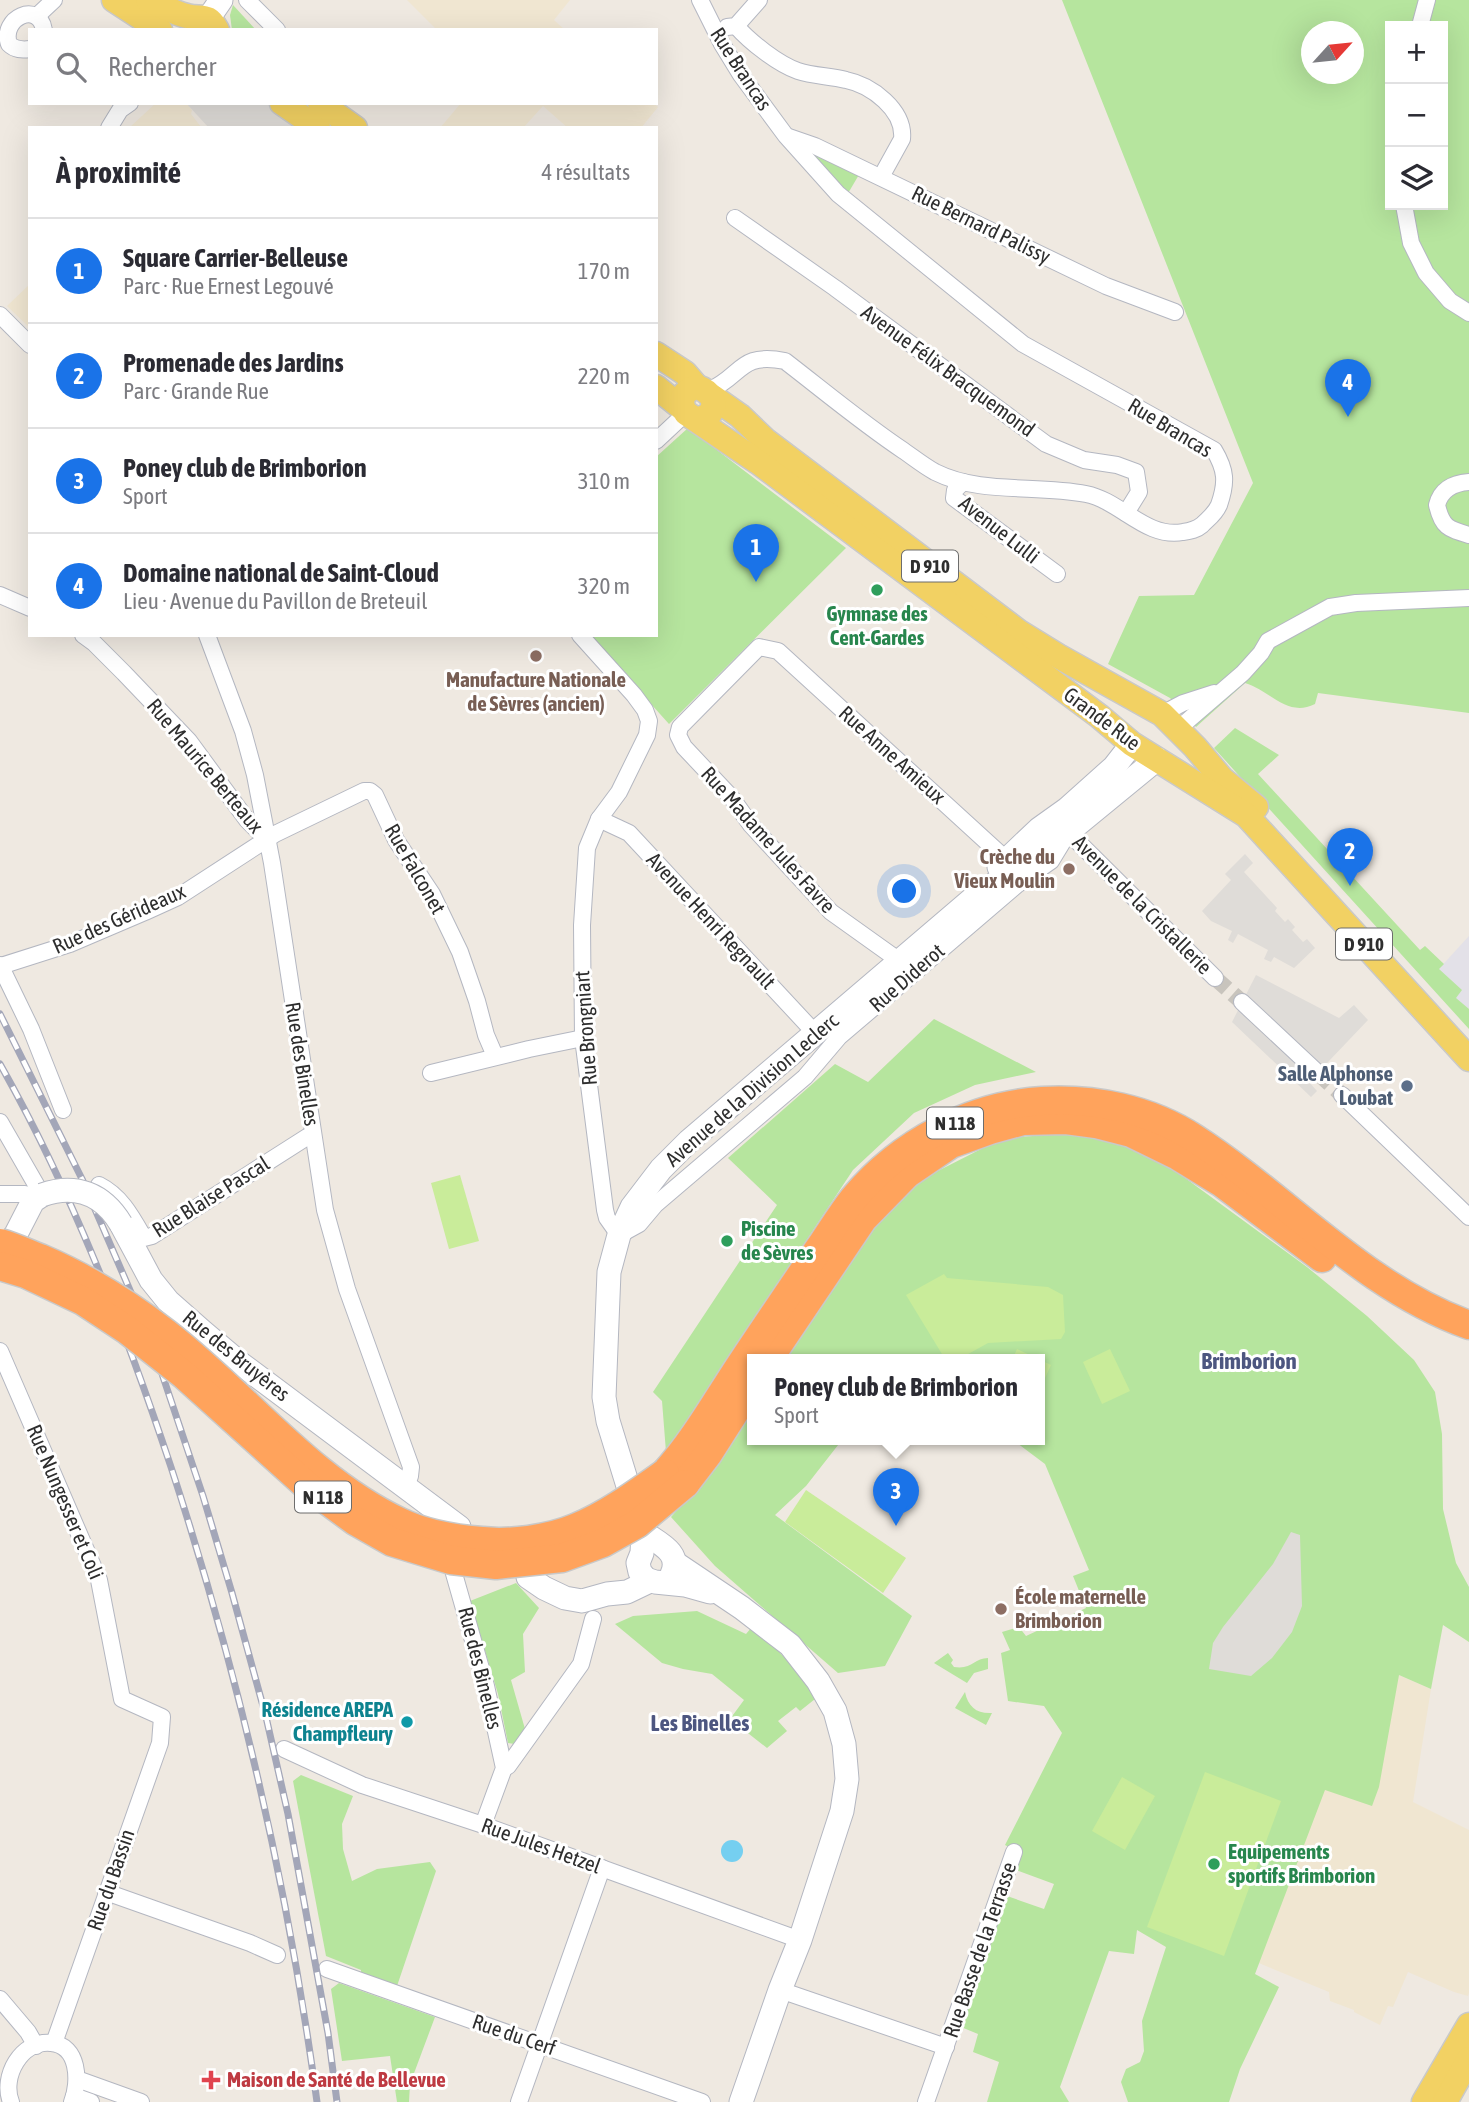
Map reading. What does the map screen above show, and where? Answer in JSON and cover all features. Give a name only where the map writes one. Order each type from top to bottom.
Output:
[{"type":"highway","name":"N 118","points":[[748,1354],[854,1198],[892,1161],[940,1129],[989,1109],[1023,1102],[1058,1100],[1104,1103],[1144,1113],[1191,1136],[1233,1165],[1386,1284],[1427,1308],[1469,1325]]},
{"type":"highway","name":"N 118","points":[[772,1354],[863,1219],[907,1174],[951,1144],[990,1130],[1023,1121],[1066,1120],[1130,1133],[1178,1156],[1222,1183],[1382,1302],[1427,1328],[1469,1344]]},
{"type":"highway","name":"N 118","points":[[8,1238],[74,1272],[167,1334],[320,1470],[365,1503],[402,1524],[454,1539],[521,1541],[574,1528],[675,1479],[682,1455],[747,1356]]},
{"type":"highway","points":[[1362,1265],[1469,1308]]},
{"type":"highway","name":"N 118","points":[[0,1266],[26,1274],[83,1301],[127,1330],[184,1376],[306,1485],[355,1521],[392,1542],[451,1560],[496,1565],[562,1558],[603,1543],[637,1524],[675,1479],[708,1454],[747,1392]]},
{"type":"main road","points":[[114,0],[157,28]]},
{"type":"main road","points":[[148,0],[203,19]]},
{"type":"main road","points":[[285,105],[315,126]]},
{"type":"main road","points":[[323,105],[352,126]]},
{"type":"main road","name":"Grande Rue","points":[[658,355],[685,373],[765,440],[1019,632],[1170,722],[1222,779],[1252,803],[1469,1040]]},
{"type":"main road","name":"Grande Rue","points":[[658,389],[1099,716],[1132,744],[1246,816],[1469,1059]]},
{"type":"main road","points":[[689,414],[681,401],[685,391],[706,392]]},
{"type":"main road","points":[[1132,744],[1140,722],[1151,716],[1170,722],[1170,747],[1157,759]]},
{"type":"main road","name":"Avenue de la Division Leclerc","points":[[970,901],[1008,858],[1114,767],[1132,744]]},
{"type":"main road","name":"Avenue de la Division Leclerc","points":[[628,1486],[608,1421],[604,1397],[609,1272],[619,1236],[632,1207],[661,1169],[689,1141],[970,901],[1068,832],[1157,759]]},
{"type":"main road","points":[[1067,808],[1068,832]]},
{"type":"main road","points":[[8,1238],[38,1198],[56,1190],[66,1189],[93,1196]]},
{"type":"main road","name":"Rue des Bruyères","points":[[93,1196],[108,1207],[121,1224],[152,1280],[168,1301],[241,1364],[459,1527]]},
{"type":"main road","points":[[528,1577],[565,1598],[582,1601],[607,1594],[620,1578],[655,1565],[692,1572],[766,1625],[797,1654],[818,1681],[835,1711],[844,1744],[847,1779],[842,1811],[800,1940],[741,2102]]},
{"type":"main road","points":[[1424,2102],[1469,2025]]},
{"type":"main road","points":[[1445,2102],[1469,2060]]},
{"type":"street","points":[[28,49],[9,45],[2,25],[9,14],[21,9],[27,9],[41,22],[54,0]]},
{"type":"street","points":[[247,0],[275,28]]},
{"type":"street","name":"Rue Brancas","points":[[700,0],[741,75],[786,136],[838,194],[1023,344],[1214,450],[1224,467],[1224,490],[1216,512],[1197,529],[1174,534],[1153,530],[1110,502],[1088,494],[989,487],[963,482],[934,471],[885,438],[785,361],[754,359],[718,387],[706,392]]},
{"type":"street","points":[[714,28],[736,26],[759,0]]},
{"type":"street","points":[[1421,21],[1427,0]]},
{"type":"street","points":[[736,26],[746,37],[798,71],[847,80],[867,88],[882,99],[898,118],[902,139],[881,177]]},
{"type":"street","points":[[109,126],[119,106]]},
{"type":"street","name":"Rue Bernard Palissy","points":[[786,136],[815,146],[1107,286],[1175,312]]},
{"type":"street","points":[[1405,210],[1411,243],[1426,273],[1450,302],[1469,313]]},
{"type":"street","name":"Avenue Félix Bracquemond","points":[[735,218],[835,288],[1046,444],[1084,460],[1117,465],[1136,472],[1139,492],[1126,513]]},
{"type":"street","points":[[0,315],[28,343]]},
{"type":"street","points":[[658,439],[689,414]]},
{"type":"street","name":"Avenue Lulli","points":[[963,482],[955,490],[954,498],[1057,574]]},
{"type":"street","points":[[1469,482],[1451,486],[1442,493],[1437,505],[1443,524],[1469,535]]},
{"type":"street","points":[[0,595],[28,607]]},
{"type":"street","points":[[1170,722],[1223,690],[1275,645],[1330,607],[1342,604],[1469,598]]},
{"type":"street","name":"Rue Maurice Berteaux","points":[[85,637],[189,741],[247,820],[267,840]]},
{"type":"street","name":"Rue des Binelles","points":[[208,637],[243,731],[256,775],[325,1210],[347,1289],[411,1467],[411,1476],[405,1488]]},
{"type":"street","name":"Rue Brongniart","points":[[582,637],[634,695],[649,721],[647,735],[619,792],[599,819],[587,848],[582,925],[583,1038],[605,1210],[619,1236]]},
{"type":"street","name":"Rue Anne Amieux","points":[[678,735],[680,727],[759,647],[778,652],[999,853],[1008,858]]},
{"type":"street","name":"Rue Madame Jules Favre","points":[[678,735],[684,747],[731,797],[751,825],[831,912],[901,962]]},
{"type":"street","name":"Rue Falconet","points":[[267,840],[364,792],[370,791],[375,795],[396,840],[432,894],[460,952],[495,1056]]},
{"type":"street","name":"Avenue Henri Regnault","points":[[599,819],[629,833],[816,1034]]},
{"type":"street","points":[[1039,829],[1068,832]]},
{"type":"street","name":"Avenue de la Cristallerie","points":[[1068,832],[1215,978]]},
{"type":"street","name":"Rue Diderot","points":[[619,1236],[639,1224],[655,1205],[805,1077],[839,1037],[1008,893],[1051,861],[1068,832]]},
{"type":"street","name":"Rue des Gérideaux","points":[[0,965],[70,944],[178,897],[267,840]]},
{"type":"street","points":[[0,965],[31,1029],[64,1110]]},
{"type":"street","points":[[1242,1002],[1318,1073]]},
{"type":"street","points":[[430,1073],[583,1038]]},
{"type":"street","points":[[1342,1095],[1469,1217]]},
{"type":"street","points":[[0,1122],[38,1198]]},
{"type":"street","name":"Rue Blaise Pascal","points":[[93,1196],[99,1185],[110,1190],[130,1214],[144,1238],[152,1236],[307,1137],[313,1136]]},
{"type":"street","points":[[0,1194],[25,1194],[38,1198]]},
{"type":"street","name":"Rue Nungesser et Coli","points":[[0,1350],[99,1580],[122,1699],[162,1717]]},
{"type":"street","name":"Rue des Binelles","points":[[436,1510],[472,1632],[504,1768]]},
{"type":"street","points":[[482,1825],[504,1768],[581,1664],[593,1619]]},
{"type":"street","name":"Rue du Bassin","points":[[54,2043],[160,1743],[162,1717]]},
{"type":"street","name":"Rue Jules Hetzel","points":[[284,1749],[362,1785],[482,1825],[800,1940]]},
{"type":"street","name":"Rue Basse de la Terrasse","points":[[926,2102],[1014,1852]]},
{"type":"street","points":[[519,2102],[602,1868]]},
{"type":"street","points":[[106,1892],[277,1955]]},
{"type":"street","name":"Rue du Cerf","points":[[327,1969],[702,2102]]},
{"type":"street","name":"Rue Basse de la Terrasse","points":[[780,1990],[946,2047]]},
{"type":"street","points":[[0,1999],[28,2032],[36,2046]]},
{"type":"street","points":[[10,2102],[5,2073],[25,2051],[47,2042],[68,2051],[76,2066],[77,2079],[73,2099],[91,2102]]},
{"type":"street","points":[[77,2079],[141,2102]]},
{"type":"shaded area","points":[[407,0],[570,0],[554,20],[563,28],[435,28]]},
{"type":"shaded area","points":[[154,105],[188,105],[200,126],[131,126]]},
{"type":"shaded area","points":[[188,105],[271,105],[301,126],[207,126]]},
{"type":"shaded area","points":[[459,105],[658,107],[643,126],[566,126],[543,106],[525,126],[442,126]]},
{"type":"shaded area","points":[[28,286],[28,326],[7,306]]},
{"type":"shaded area","points":[[1245,854],[1253,863],[1244,872],[1277,908],[1275,911],[1285,922],[1288,919],[1295,927],[1292,930],[1303,942],[1307,939],[1315,948],[1294,968],[1274,957],[1271,962],[1264,959],[1268,950],[1238,934],[1233,943],[1228,940],[1232,931],[1211,921],[1202,911],[1231,880],[1225,874]]},
{"type":"shaded area","points":[[1469,936],[1469,1028],[1427,982]]},
{"type":"shaded area","points":[[1256,975],[1339,1018],[1354,1005],[1368,1020],[1309,1082],[1317,1091],[1311,1097],[1232,1022]]},
{"type":"shaded area","points":[[1291,1532],[1300,1535],[1302,1606],[1292,1632],[1272,1658],[1251,1676],[1209,1669],[1213,1643],[1273,1564]]},
{"type":"shaded area","points":[[1399,1675],[1431,1689],[1413,1802],[1469,1830],[1469,1993],[1468,1996],[1454,1992],[1408,1972],[1393,2007],[1388,2006],[1380,2025],[1354,2010],[1330,2001],[1329,1992],[1237,1954],[1310,1755]]},
{"type":"green space","points":[[1062,0],[1469,0],[1469,713],[1318,693],[1315,704],[1296,708],[1287,706],[1245,683],[1196,727],[1170,698],[1108,664],[1139,596],[1194,595],[1253,483]]},
{"type":"green space","points":[[233,5],[254,28],[232,28],[230,15]]},
{"type":"green space","points":[[805,149],[860,173],[847,195]]},
{"type":"green space","points":[[688,428],[846,548],[669,724],[591,637],[658,637],[658,455]]},
{"type":"green space","points":[[1235,728],[1279,755],[1258,774],[1420,950],[1425,946],[1444,964],[1439,969],[1462,990],[1456,998],[1469,1009],[1469,1029],[1214,748]]},
{"type":"green space","points":[[934,1019],[1036,1072],[975,1085],[914,1113],[853,1170],[666,1452],[662,1401],[653,1392],[777,1205],[728,1158],[835,1064],[868,1082]]},
{"type":"green space","points":[[1061,1134],[1087,1137],[1131,1147],[1155,1156],[1307,1267],[1367,1316],[1414,1360],[1435,1392],[1442,1434],[1443,1509],[1456,1563],[1469,1587],[1469,1642],[1443,1625],[1431,1689],[1399,1675],[1379,1787],[1372,1806],[1325,1790],[1255,1974],[1279,1987],[1240,2069],[1229,2102],[1128,2102],[1121,2082],[1126,2069],[1140,2062],[1144,2051],[1142,2021],[1166,1947],[1137,1930],[1134,1954],[1109,1951],[1060,2087],[1069,2102],[987,2102],[999,2062],[973,2052],[978,2034],[961,2027],[1007,1896],[1044,1909],[1054,1884],[1008,1867],[1015,1850],[1005,1845],[1062,1733],[1044,1706],[1008,1701],[1001,1653],[1010,1650],[1002,1632],[1019,1627],[1026,1636],[1086,1608],[1073,1576],[1089,1570],[1045,1464],[1020,1445],[1045,1445],[1045,1354],[789,1354],[872,1231],[904,1194],[928,1176],[987,1146],[1019,1137]]},
{"type":"green space","points":[[460,1175],[479,1241],[449,1249],[431,1183]]},
{"type":"green space","points":[[944,1274],[947,1278],[1048,1287],[1063,1295],[1065,1332],[1061,1339],[988,1343],[968,1354],[942,1354],[906,1295]]},
{"type":"green space","points":[[1017,1349],[1028,1354],[1015,1354]]},
{"type":"green space","points":[[1110,1349],[1130,1391],[1102,1404],[1083,1362]]},
{"type":"green space","points":[[1045,1362],[1051,1365],[1045,1378]]},
{"type":"green space","points":[[747,1416],[747,1445],[838,1445],[806,1486],[775,1515],[912,1616],[885,1666],[838,1673],[715,1566],[671,1517],[706,1478]]},
{"type":"green space","points":[[806,1490],[906,1558],[883,1593],[785,1522]]},
{"type":"green space","points":[[516,1583],[539,1608],[523,1634],[525,1672],[511,1680],[527,1736],[521,1745],[508,1743],[498,1694],[470,1601]]},
{"type":"green space","points":[[697,1611],[746,1634],[751,1628],[787,1660],[815,1699],[800,1711],[796,1707],[778,1721],[787,1731],[767,1748],[730,1719],[744,1700],[712,1674],[662,1663],[615,1624],[633,1616]]},
{"type":"green space","points":[[948,1653],[954,1667],[965,1667],[988,1658],[988,1669],[974,1673],[967,1683],[934,1663]]},
{"type":"green space","points":[[965,1692],[968,1702],[974,1708],[992,1713],[986,1725],[955,1708]]},
{"type":"green space","name":"Equipements sportifs Brimborion","points":[[1205,1772],[1281,1801],[1224,1956],[1147,1927]]},
{"type":"green space","points":[[301,1775],[353,1796],[342,1824],[343,1849],[352,1881],[377,1869],[430,1862],[436,1871],[397,1986],[361,1974],[361,1970],[326,1956],[293,1781]]},
{"type":"green space","points":[[1122,1777],[1155,1796],[1125,1850],[1092,1831]]},
{"type":"green space","points":[[339,1983],[435,2017],[410,2084],[409,2102],[397,2102],[390,2056],[342,2061],[331,1989]]},
{"type":"water","points":[[732,1840],[740,1843],[743,1851],[740,1859],[732,1862],[724,1859],[721,1851],[724,1843]]},
{"type":"tunnel","points":[[1215,978],[1242,1002]]},
{"type":"tunnel","points":[[1318,1073],[1342,1095]]},
{"type":"railway","points":[[0,1014],[82,1179],[148,1332],[203,1496],[266,1717],[288,1814],[328,2033],[337,2102]]},
{"type":"railway","points":[[0,1064],[74,1211],[116,1313],[196,1545],[259,1782],[292,1941],[317,2102]]},
{"type":"place","name":"Domaine national de Saint-Cloud","points":[[1348,417]]},
{"type":"place","name":"Square Carrier-Belleuse","points":[[756,582]]},
{"type":"place","name":"Gymnase des Cent-Gardes","points":[[877,590]]},
{"type":"place","name":"Manufacture Nationale de Sèvres (ancien)","points":[[536,656]]},
{"type":"place","name":"Crèche du Vieux Moulin","points":[[1069,869]]},
{"type":"place","name":"Promenade des Jardins","points":[[1350,886]]},
{"type":"place","name":"Salle Alphonse Loubat","points":[[1407,1086]]},
{"type":"place","name":"Piscine de Sèvres","points":[[727,1241]]},
{"type":"place","name":"Poney club de Brimborion","points":[[896,1526]]},
{"type":"place","name":"École maternelle Brimborion","points":[[1001,1609]]},
{"type":"place","name":"Résidence AREPA Champfleury","points":[[407,1722]]},
{"type":"place","name":"Equipements sportifs Brimborion","points":[[1214,1864]]},
{"type":"place","name":"Maison de Santé de Bellevue","points":[[211,2080]]},
{"type":"district","name":"Brimborion","points":[[1249,1361]]},
{"type":"district","name":"Les Binelles","points":[[700,1723]]}]
